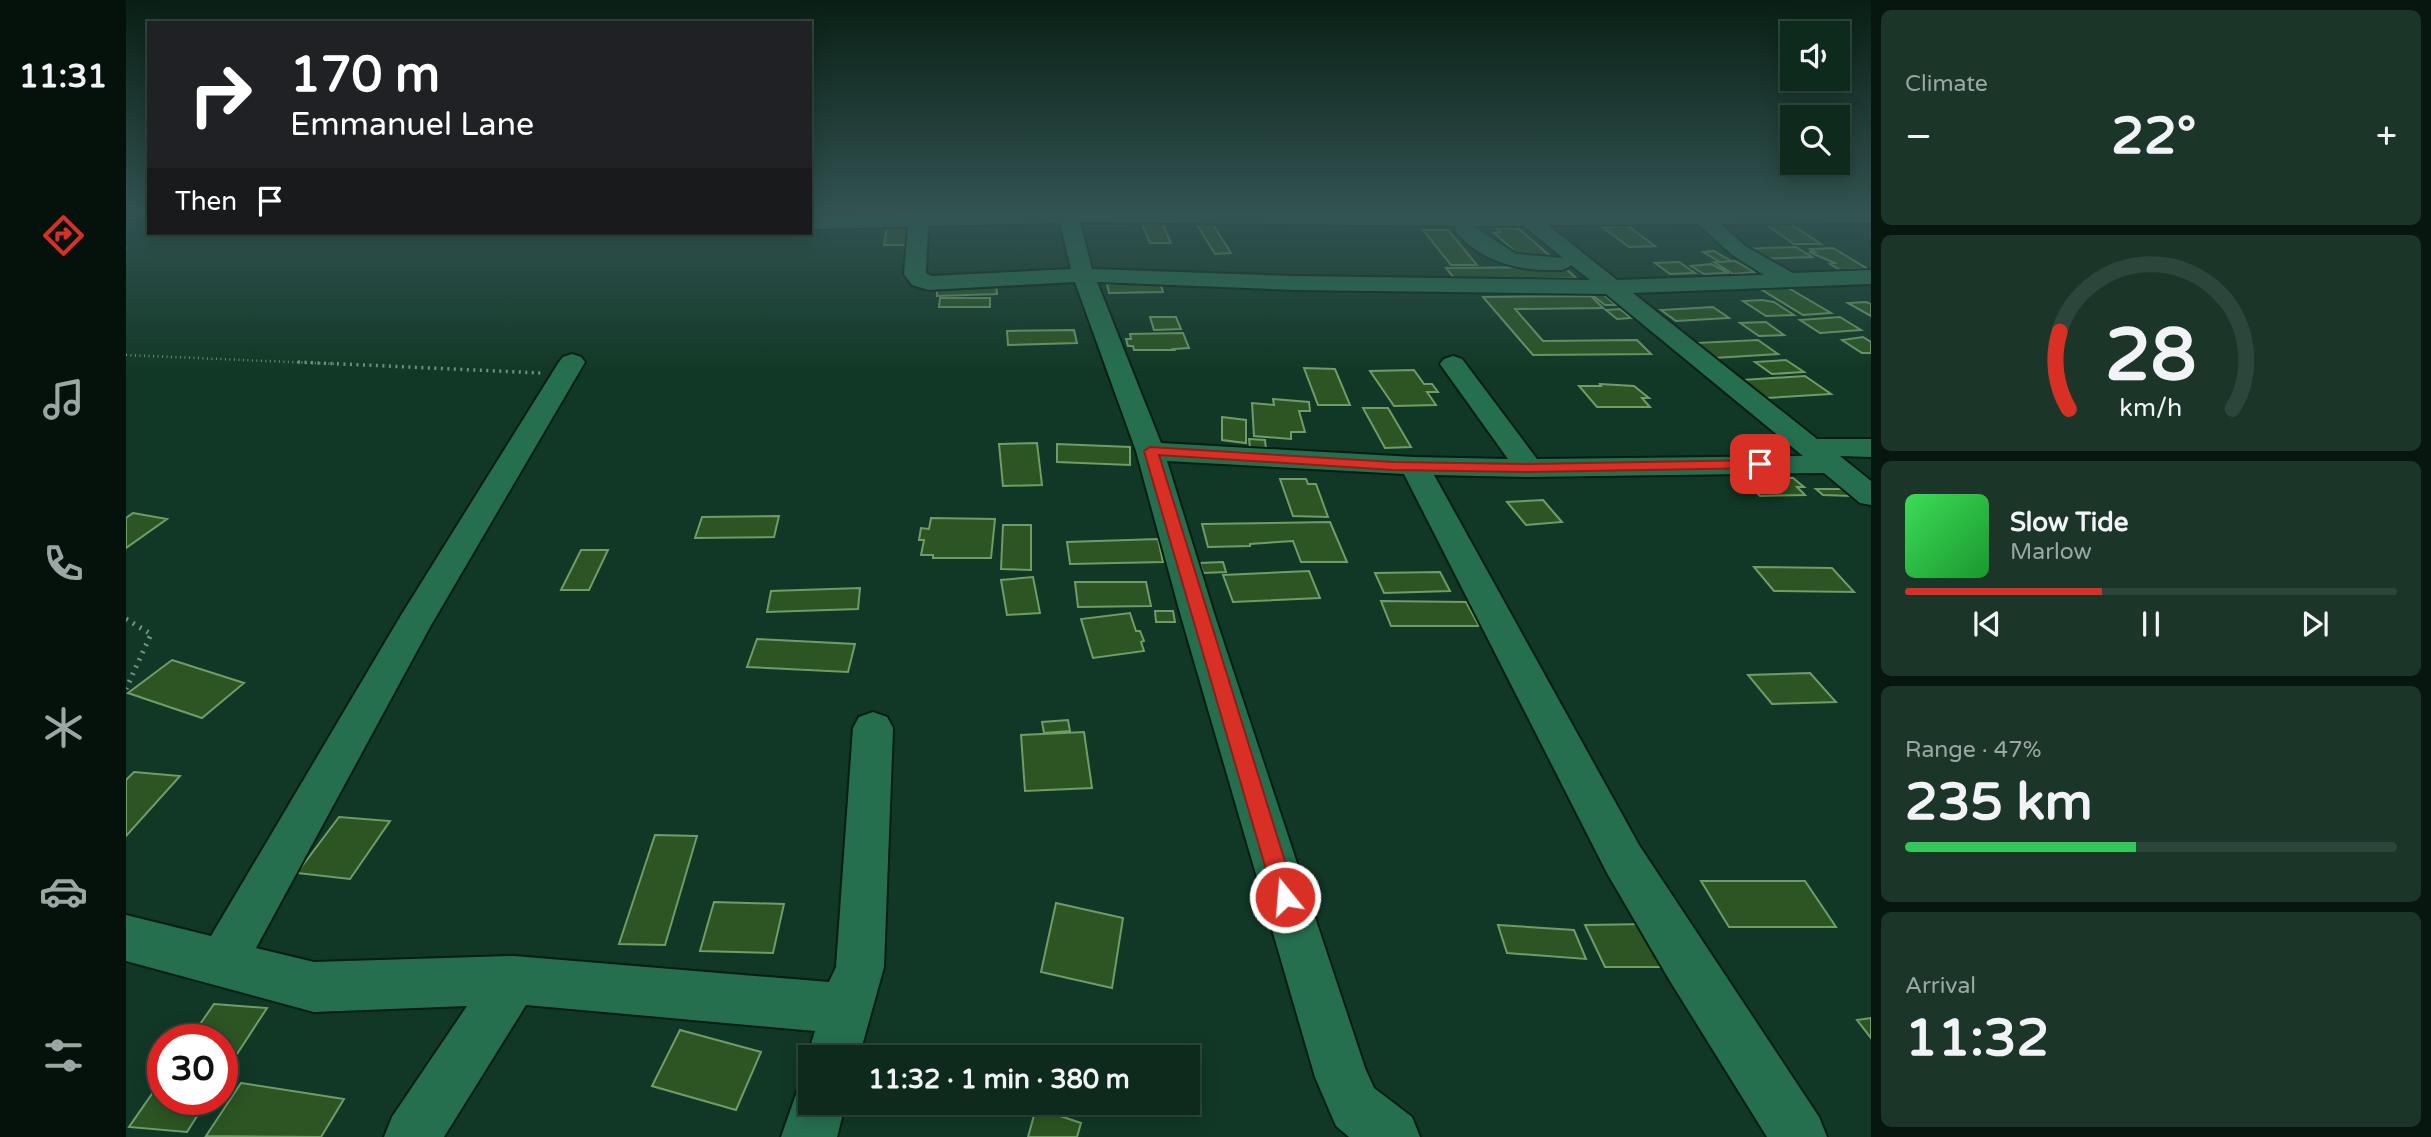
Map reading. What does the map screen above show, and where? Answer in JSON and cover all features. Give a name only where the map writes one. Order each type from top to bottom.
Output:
[{"type":"street","points":[[916,267],[915,274],[920,280],[941,283],[1083,275],[1295,283],[1614,287],[1871,277]]},
{"type":"street","points":[[1081,267],[1150,451],[1197,613],[1341,1077],[1355,1107],[1392,1137]]},
{"type":"street","points":[[1588,267],[1871,496]]},
{"type":"street","points":[[1767,267],[1790,281]]},
{"type":"street","points":[[1454,364],[1529,468]]},
{"type":"street","points":[[222,963],[413,626],[568,368]]},
{"type":"street","points":[[1150,451],[1414,466],[1529,468],[1821,456],[1871,448]]},
{"type":"street","points":[[1414,466],[1458,540],[1506,639],[1623,859],[1799,1137]]},
{"type":"street","points":[[837,1045],[860,967],[873,728]]},
{"type":"street","points":[[126,938],[314,987],[514,980],[835,1007],[851,998]]},
{"type":"street","points":[[412,1137],[514,980]]},
{"type":"street","points":[[809,1137],[816,1115]]},
{"type":"path","points":[[126,355],[568,368]]},
{"type":"path","points":[[126,619],[151,634],[126,689]]},
{"type":"building","points":[[1564,267],[1576,278],[1455,279],[1446,268]]},
{"type":"building","points":[[1661,267],[1686,267],[1695,273],[1670,274]]},
{"type":"building","points":[[1693,267],[1717,267],[1729,273],[1704,274]]},
{"type":"building","points":[[1722,267],[1746,267],[1755,272],[1733,274]]},
{"type":"building","points":[[1835,267],[1868,269],[1840,270]]},
{"type":"building","points":[[1160,283],[1163,292],[1109,293],[1107,284]]},
{"type":"building","points":[[996,284],[997,294],[937,296],[937,285]]},
{"type":"building","points":[[1785,286],[1831,313],[1803,315],[1762,290]]},
{"type":"building","points":[[1598,290],[1616,305],[1605,305],[1587,291]]},
{"type":"building","points":[[1591,296],[1603,308],[1515,309],[1543,341],[1637,340],[1651,354],[1533,355],[1483,297]]},
{"type":"building","points":[[940,298],[990,298],[990,307],[939,307]]},
{"type":"building","points":[[1743,301],[1774,302],[1794,315],[1766,316]]},
{"type":"building","points":[[1848,303],[1871,304],[1871,316]]},
{"type":"building","points":[[1713,307],[1729,318],[1676,321],[1661,310]]},
{"type":"building","points":[[1620,309],[1631,318],[1617,319],[1606,310]]},
{"type":"building","points":[[1150,317],[1176,317],[1181,329],[1154,330]]},
{"type":"building","points":[[1840,317],[1861,330],[1820,333],[1800,320]]},
{"type":"building","points":[[1766,322],[1784,335],[1759,336],[1740,323]]},
{"type":"building","points":[[1074,330],[1077,343],[1008,345],[1007,331]]},
{"type":"building","points":[[1183,333],[1189,348],[1134,350],[1133,346],[1128,346],[1126,339],[1131,339],[1130,334]]},
{"type":"building","points":[[1863,337],[1871,342],[1871,353],[1862,353],[1842,340]]},
{"type":"building","points":[[1758,340],[1778,354],[1714,358],[1695,343]]},
{"type":"building","points":[[1786,360],[1804,372],[1772,374],[1755,362]]},
{"type":"building","points":[[1304,368],[1335,369],[1350,405],[1318,405]]},
{"type":"building","points":[[1414,370],[1424,384],[1432,384],[1438,392],[1427,392],[1436,405],[1394,406],[1370,371]]},
{"type":"building","points":[[1805,376],[1831,394],[1767,398],[1742,380]]},
{"type":"building","points":[[1600,384],[1634,386],[1649,398],[1642,398],[1650,407],[1597,407],[1579,386],[1601,386]]},
{"type":"building","points":[[1273,399],[1309,402],[1310,411],[1299,411],[1305,432],[1291,432],[1291,439],[1254,436],[1252,403],[1274,405]]},
{"type":"building","points":[[1363,408],[1388,408],[1411,447],[1385,448]]},
{"type":"building","points":[[1222,417],[1246,420],[1246,443],[1222,440]]},
{"type":"building","points":[[1249,439],[1265,440],[1266,450],[1250,448]]},
{"type":"building","points":[[1037,443],[1042,485],[1003,486],[999,444]]},
{"type":"building","points":[[1057,444],[1130,447],[1130,465],[1057,462]]},
{"type":"building","points":[[1783,474],[1804,487],[1797,487],[1805,495],[1760,496],[1739,475]]},
{"type":"building","points":[[1280,479],[1306,479],[1308,484],[1316,484],[1328,517],[1293,516]]},
{"type":"building","points":[[1816,489],[1843,489],[1850,496],[1823,495]]},
{"type":"building","points":[[1543,500],[1562,522],[1526,525],[1507,502]]},
{"type":"building","points":[[133,513],[167,519],[126,548],[126,518]]},
{"type":"building","points":[[779,516],[774,537],[695,538],[702,517]]},
{"type":"building","points":[[931,518],[995,519],[991,558],[933,558],[933,555],[921,555],[924,540],[919,540],[921,528],[929,529]]},
{"type":"building","points":[[1330,522],[1347,562],[1301,562],[1293,541],[1208,547],[1202,524]]},
{"type":"building","points":[[1003,525],[1031,525],[1031,570],[1001,569]]},
{"type":"building","points":[[1158,539],[1163,562],[1070,564],[1067,542]]},
{"type":"building","points":[[581,550],[608,550],[589,590],[561,590]]},
{"type":"building","points":[[1223,562],[1226,572],[1203,573],[1200,563]]},
{"type":"building","points":[[1754,567],[1832,568],[1854,592],[1774,591]]},
{"type":"building","points":[[1309,571],[1320,598],[1233,602],[1223,575]]},
{"type":"building","points":[[1440,572],[1450,591],[1384,593],[1375,573]]},
{"type":"building","points":[[1033,577],[1040,613],[1007,615],[1001,580]]},
{"type":"building","points":[[1075,582],[1146,582],[1151,606],[1078,607]]},
{"type":"building","points":[[860,588],[858,609],[767,612],[771,591]]},
{"type":"building","points":[[1381,601],[1466,602],[1479,626],[1391,626]]},
{"type":"building","points":[[1155,611],[1173,611],[1175,622],[1156,622]]},
{"type":"building","points":[[1130,613],[1136,631],[1140,631],[1144,641],[1141,642],[1144,651],[1093,658],[1081,619]]},
{"type":"building","points":[[757,639],[855,644],[848,672],[747,667]]},
{"type":"building","points":[[172,660],[244,683],[202,718],[128,693]]},
{"type":"building","points":[[1810,673],[1836,702],[1772,704],[1748,675]]},
{"type":"building","points":[[1068,720],[1070,731],[1044,733],[1042,722]]},
{"type":"building","points":[[1084,732],[1092,788],[1025,791],[1021,735]]},
{"type":"building","points":[[134,772],[180,776],[126,836],[126,780]]},
{"type":"building","points":[[339,817],[390,821],[350,879],[297,873]]},
{"type":"building","points":[[655,835],[697,836],[665,945],[619,944]]},
{"type":"building","points":[[1701,881],[1805,881],[1836,927],[1729,927]]},
{"type":"building","points":[[714,902],[784,904],[773,953],[700,951]]},
{"type":"building","points":[[1056,903],[1123,918],[1112,988],[1041,972]]},
{"type":"building","points":[[1648,924],[1671,967],[1605,967],[1585,925]]},
{"type":"building","points":[[1498,925],[1574,930],[1586,959],[1507,953]]},
{"type":"building","points":[[214,1004],[267,1008],[238,1052],[238,1024],[200,1024]]},
{"type":"building","points":[[1871,1018],[1871,1038],[1857,1020]]},
{"type":"building","points":[[680,1030],[761,1052],[736,1110],[652,1086]]},
{"type":"building","points":[[241,1083],[344,1099],[321,1137],[206,1136],[220,1115],[238,1115],[238,1088]]},
{"type":"building","points":[[147,1101],[147,1115],[198,1115],[187,1132],[129,1127]]},
{"type":"building","points":[[1034,1115],[1057,1115],[1081,1123],[1077,1137],[1028,1137]]},
{"type":"route","points":[[1285,897],[1150,451],[1393,466],[1529,468],[1760,464]]}]
